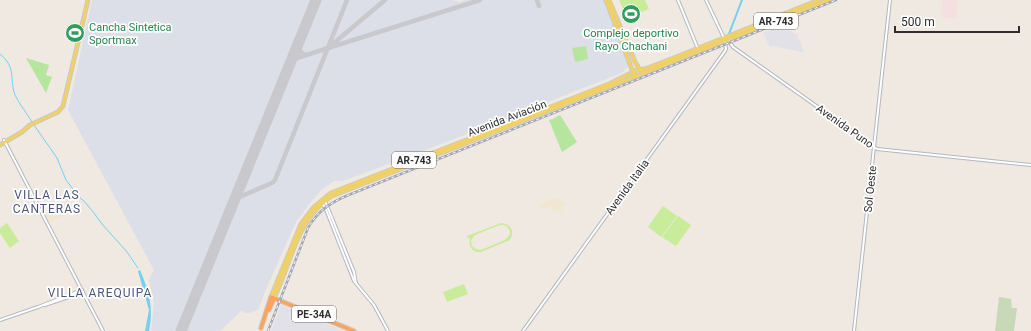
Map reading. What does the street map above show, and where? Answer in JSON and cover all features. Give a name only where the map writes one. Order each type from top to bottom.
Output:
[{"type":"highway","name":"Avenida Aviación","points":[[261,328],[275,297]]},
{"type":"highway","name":"Avenida Aviación","points":[[261,328],[275,297]]},
{"type":"highway","name":"PE-34A","points":[[275,297],[354,331]]},
{"type":"main road","points":[[0,144],[42,119],[58,112],[63,106],[88,0]]},
{"type":"main road","points":[[606,0],[640,70],[641,75]]},
{"type":"main road","points":[[609,0],[622,34],[634,75],[636,77]]},
{"type":"main road","name":"Avenida Aviación","points":[[726,40],[819,0]]},
{"type":"main road","name":"Avenida Aviación","points":[[275,297],[301,224],[309,212],[336,191],[634,72],[726,40],[829,0]]},
{"type":"main road","name":"Avenida Aviación","points":[[323,201],[347,190],[641,75],[698,50]]},
{"type":"main road","points":[[635,62],[639,67],[645,69]]},
{"type":"main road","points":[[626,76],[631,70],[632,66]]},
{"type":"street","points":[[678,0],[698,50]]},
{"type":"street","points":[[706,0],[726,40]]},
{"type":"street","name":"Sol Oeste","points":[[854,331],[890,0]]},
{"type":"street","name":"Avenida Puno","points":[[726,40],[733,47],[875,147],[1031,165]]},
{"type":"street","name":"Avenida Italia","points":[[523,331],[725,51],[726,40]]},
{"type":"street","points":[[5,141],[103,331]]},
{"type":"street","points":[[323,201],[354,272],[356,283],[374,305],[388,331]]},
{"type":"street","points":[[0,320],[63,300],[83,291]]},
{"type":"shaded area","points":[[92,0],[452,0],[460,2],[465,0],[604,0],[628,62],[628,66],[619,74],[454,139],[349,179],[334,181],[320,191],[296,222],[258,310],[245,313],[242,310],[220,331],[151,331],[154,303],[149,279],[154,270],[68,110]]},
{"type":"shaded area","points":[[943,0],[958,0],[956,19],[941,17]]},
{"type":"shaded area","points":[[786,24],[794,34],[796,33],[804,51],[801,52],[773,46],[770,47],[763,33]]},
{"type":"shaded area","points":[[554,198],[566,203],[560,212],[554,212],[552,206],[543,209],[540,204]]},
{"type":"shaded area","points":[[57,205],[63,216],[50,222],[44,211]]},
{"type":"shaded area","points":[[281,305],[327,324],[343,331],[271,331]]},
{"type":"green space","name":"Complejo deportivo Rayo Chachani","points":[[619,0],[645,0],[649,9],[627,18]]},
{"type":"green space","points":[[586,46],[588,59],[575,62],[572,48]]},
{"type":"green space","points":[[26,58],[49,65],[46,75],[52,77],[46,93]]},
{"type":"green space","points":[[560,115],[577,142],[562,152],[549,120]]},
{"type":"green space","points":[[663,206],[677,216],[661,237],[648,227]]},
{"type":"green space","points":[[678,216],[691,225],[676,246],[662,237]]},
{"type":"green space","points":[[7,223],[19,241],[10,248],[0,233],[0,228]]},
{"type":"green space","points":[[501,223],[510,226],[512,231],[510,240],[481,252],[475,251],[471,248],[470,238],[467,236]],"holes":[[[500,225],[507,227],[510,232],[505,240],[481,250],[472,246],[471,240],[475,235]]]},
{"type":"green space","points":[[464,284],[468,294],[447,302],[443,292]]},
{"type":"green space","points":[[999,297],[1011,299],[1012,308],[1017,308],[1014,331],[995,331]]},
{"type":"water","points":[[140,270],[150,300],[151,315],[149,331],[145,331],[149,310],[138,271]]},
{"type":"waterway","points":[[729,34],[742,0]]},
{"type":"waterway","points":[[0,54],[9,64],[12,73],[15,95],[32,122]]},
{"type":"waterway","points":[[34,125],[57,158],[66,180],[127,252],[138,268]]},
{"type":"taxiway","points":[[235,199],[272,183],[275,180],[347,0]]},
{"type":"taxiway","points":[[290,63],[297,58],[328,48],[385,0]]},
{"type":"taxiway","points":[[328,48],[480,0]]},
{"type":"taxiway","points":[[537,0],[539,6]]},
{"type":"taxiway","points":[[297,45],[301,52],[305,55]]},
{"type":"runway","points":[[181,331],[316,0]]},
{"type":"railway","points":[[268,331],[308,228],[316,216],[332,203],[351,194],[836,0]]},
{"type":"place","name":"Complejo deportivo Rayo Chachani","points":[[631,14]]},
{"type":"place","name":"Cancha Sintetica Sportmax","points":[[75,33]]},
{"type":"district","name":"VILLA LAS CANTERAS","points":[[47,202]]},
{"type":"district","name":"VILLA AREQUIPA","points":[[100,293]]}]
